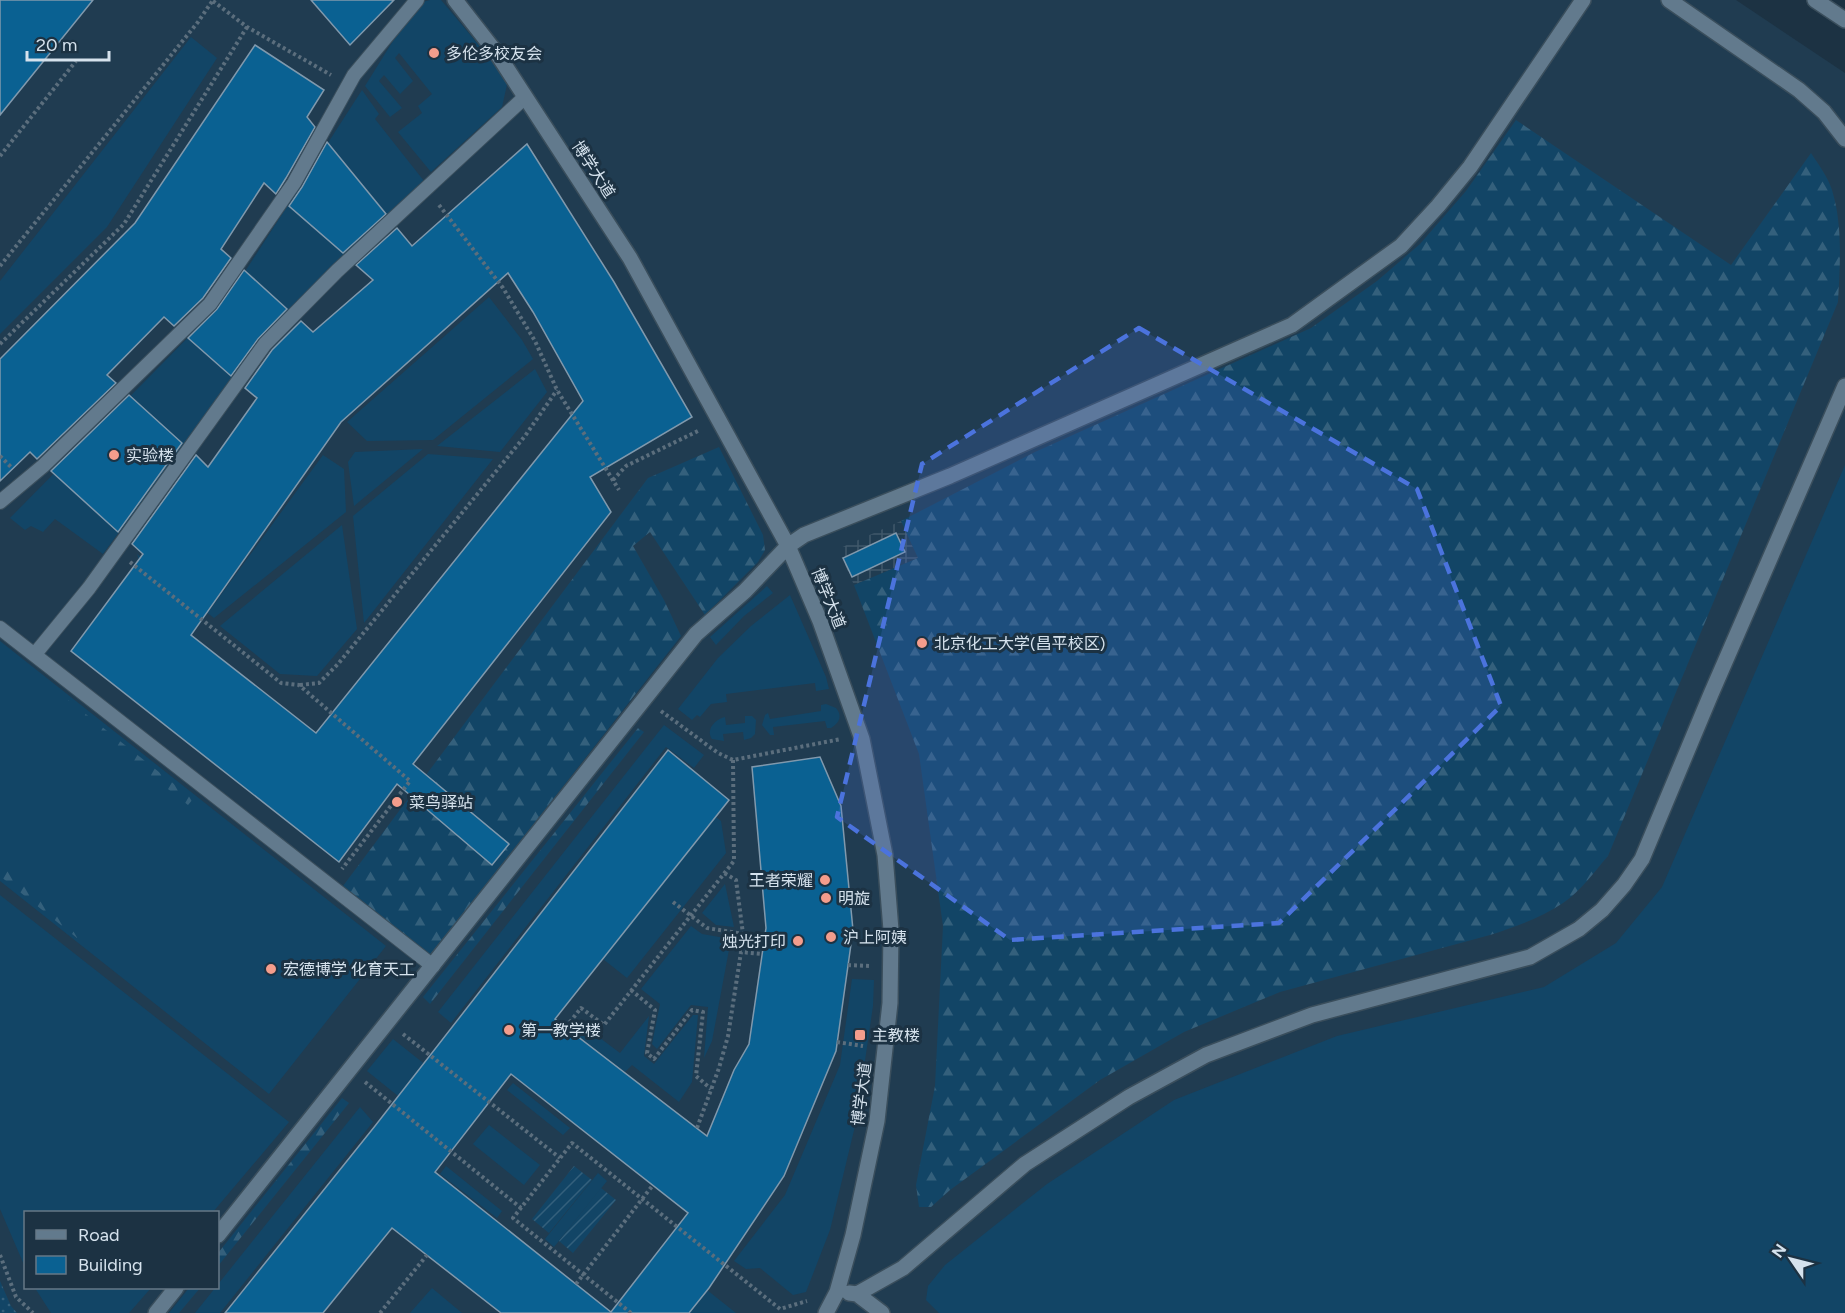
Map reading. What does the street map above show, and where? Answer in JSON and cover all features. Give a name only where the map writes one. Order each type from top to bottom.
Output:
[{"type":"street","name":"博学大道","points":[[455,0],[498,55],[630,258],[788,546],[820,621],[862,739],[886,866],[891,930],[890,1003],[877,1121],[853,1235],[837,1292],[826,1313]]},
{"type":"street","points":[[219,1234],[696,634],[745,591],[788,546],[804,535],[960,471],[1293,325],[1401,246],[1438,206],[1470,167],[1583,0]]},
{"type":"street","points":[[1669,0],[1798,90],[1824,112],[1845,140]]},
{"type":"street","points":[[1815,0],[1845,20]]},
{"type":"street","points":[[857,1294],[903,1268],[1025,1164],[1129,1097],[1206,1055],[1312,1015],[1530,957],[1579,929],[1602,910],[1624,885],[1642,859],[1845,386]]},
{"type":"street","points":[[156,1313],[174,1289]]},
{"type":"street","points":[[837,1292],[857,1294],[882,1313]]},
{"type":"lane","points":[[0,502],[43,466],[210,304],[294,183],[354,75],[417,0]]},
{"type":"lane","points":[[35,654],[89,588],[265,344],[337,271],[525,97]]},
{"type":"lane","points":[[0,628],[433,966]]},
{"type":"path","points":[[0,266],[191,32],[213,0],[248,27],[349,85]]},
{"type":"path","points":[[0,344],[124,224],[248,27]]},
{"type":"path","points":[[0,156],[76,61]]},
{"type":"path","points":[[426,187],[503,288],[535,341],[557,390],[619,490]]},
{"type":"path","points":[[116,551],[280,683],[299,686],[319,683],[338,664],[525,436],[557,390]]},
{"type":"path","points":[[613,480],[626,466],[719,421]]},
{"type":"path","points":[[299,686],[410,781],[330,885]]},
{"type":"path","points":[[644,698],[718,753],[733,760],[832,740],[862,739]]},
{"type":"path","points":[[566,1027],[581,1008],[603,1025],[734,861],[733,760]]},
{"type":"path","points":[[673,902],[707,928],[743,934],[735,880],[724,873]]},
{"type":"path","points":[[697,1128],[728,1036],[741,952],[762,954]]},
{"type":"path","points":[[631,990],[655,1010],[647,1053],[654,1059],[692,1010],[703,1012],[696,1076],[711,1089]]},
{"type":"path","points":[[388,1022],[560,1158]]},
{"type":"path","points":[[837,1042],[885,1049]]},
{"type":"path","points":[[350,1070],[521,1208]]},
{"type":"path","points":[[631,1313],[513,1218],[572,1143],[780,1309],[837,1292]]},
{"type":"path","points":[[576,1284],[653,1185]]},
{"type":"path","points":[[0,1255],[16,1297],[33,1313]]},
{"type":"path","points":[[387,1313],[381,1311],[427,1255]]},
{"type":"path","points":[[25,1306],[25,1313]]},
{"type":"highlighted area","points":[[1139,328],[1417,489],[1501,706],[1279,923],[1010,940],[837,817],[922,464]]},
{"type":"shaded area","name":"北京化工大学(昌平校区)","points":[[0,0],[1736,0],[1845,73],[1845,1313],[0,1313]]},
{"type":"shaded area","points":[[901,521],[918,558],[854,585],[838,549]]},
{"type":"green space","points":[[441,0],[508,80],[502,107],[431,172],[398,132],[422,113],[418,106],[432,94],[399,53],[395,58],[413,81],[400,94],[384,75],[379,81],[402,108],[390,117],[365,86],[416,4]]},
{"type":"green space","points":[[191,37],[217,58],[107,227],[0,334],[0,281]]},
{"type":"green space","points":[[362,90],[379,114],[375,119],[424,181],[267,332],[103,554],[55,519],[43,532],[31,526],[25,530],[10,518],[230,295]]},
{"type":"green space","points":[[1516,120],[1731,265],[1811,153],[1830,185],[1838,217],[1840,246],[1838,302],[1608,856],[1570,898],[1527,922],[1490,935],[1280,992],[1184,1032],[1100,1080],[950,1190],[931,1207],[919,1207],[916,1185],[935,1086],[943,926],[919,754],[854,585],[918,558],[901,521],[1035,452],[1311,328],[1377,281],[1420,244],[1466,191]]},
{"type":"green space","points":[[489,297],[522,340],[533,359],[433,440],[367,441],[347,422]]},
{"type":"green space","points":[[535,369],[547,392],[500,452],[437,446]]},
{"type":"green space","points":[[719,447],[763,535],[765,550],[758,562],[705,615],[650,532],[633,546],[664,600],[681,636],[430,956],[343,886],[648,478]]},
{"type":"green space","points":[[423,449],[354,506],[348,462],[355,452]]},
{"type":"green space","points":[[428,454],[493,459],[364,623],[353,516]]},
{"type":"green space","points":[[323,455],[344,469],[346,512],[214,618],[139,560],[137,554],[209,611]]},
{"type":"green space","points":[[1845,465],[1845,1313],[939,1313],[926,1300],[928,1286],[945,1265],[1047,1184],[1174,1100],[1337,1036],[1544,987],[1616,943],[1662,887]]},
{"type":"green space","points":[[342,525],[357,629],[317,676],[280,674],[220,626]]},
{"type":"green space","points":[[767,586],[773,593],[744,616],[716,645],[710,637]]},
{"type":"green space","points":[[790,595],[826,677],[829,689],[816,691],[815,683],[726,694],[727,702],[711,704],[700,717],[697,715],[692,720],[678,709],[718,658],[751,626]]},
{"type":"green space","points":[[0,641],[386,946],[269,1094],[0,881]]},
{"type":"green space","points":[[0,646],[193,799],[188,805],[0,655]]},
{"type":"green space","points":[[826,704],[836,708],[840,717],[831,728],[827,728],[825,721],[773,727],[774,735],[770,735],[762,725],[768,713],[770,719],[821,711],[821,705]]},
{"type":"green space","points":[[745,716],[752,716],[756,720],[755,734],[751,738],[744,740],[743,732],[723,734],[724,741],[712,739],[711,728],[718,720],[725,717],[726,725],[745,723]]},
{"type":"green space","points":[[664,725],[704,755],[694,768],[666,747],[451,1023],[438,1012]]},
{"type":"green space","points":[[638,728],[644,732],[430,1004],[423,997]]},
{"type":"green space","points":[[716,817],[721,821],[726,853],[627,978],[603,959]]},
{"type":"green space","points":[[0,860],[84,928],[77,938],[0,876]]},
{"type":"green space","points":[[725,884],[734,927],[716,925],[702,913]]},
{"type":"green space","points":[[0,895],[289,1122],[214,1211],[24,1211],[24,1265],[0,1209]]},
{"type":"green space","points":[[691,926],[702,934],[731,939],[712,1041],[704,1058],[708,1007],[691,1005],[657,1049],[652,1044],[660,1004],[641,989]]},
{"type":"green space","points":[[852,979],[874,980],[873,1006],[856,1122],[830,1230],[806,1292],[793,1295],[760,1268],[746,1269],[734,1261],[785,1195],[840,1065]]},
{"type":"green space","points":[[693,1015],[698,1015],[692,1082],[679,1102],[632,1065],[625,1072],[573,1032],[580,1023],[620,1053],[649,1016],[644,1056],[654,1064]]},
{"type":"green space","points":[[393,1039],[470,1100],[444,1133],[367,1071]]},
{"type":"green space","points":[[513,1083],[570,1128],[563,1135],[507,1090]]},
{"type":"green space","points":[[342,1098],[349,1103],[219,1265],[219,1252]]},
{"type":"green space","points":[[360,1107],[373,1122],[220,1313],[195,1313],[214,1289],[219,1289],[219,1283]]},
{"type":"green space","points":[[489,1125],[540,1165],[524,1185],[473,1144]]},
{"type":"green space","points":[[446,1166],[502,1211],[497,1218],[440,1174]]},
{"type":"green space","points":[[574,1166],[592,1180],[549,1233],[532,1219]]},
{"type":"green space","points":[[598,1173],[607,1181],[554,1247],[545,1239]]},
{"type":"green space","points":[[601,1188],[616,1200],[573,1253],[559,1241]]},
{"type":"green space","points":[[0,1281],[11,1306],[17,1313],[0,1313]]},
{"type":"green space","points":[[702,1286],[736,1313],[680,1313]]},
{"type":"green space","points":[[432,1288],[462,1313],[410,1313]]},
{"type":"green space","points":[[36,1289],[150,1289],[129,1313],[51,1313]]},
{"type":"green space","points":[[188,1289],[199,1289],[179,1313],[169,1313]]},
{"type":"building","points":[[0,0],[93,0],[0,115]]},
{"type":"building","points":[[311,0],[394,0],[350,45]]},
{"type":"building","points":[[255,45],[324,90],[307,117],[315,127],[286,178],[276,194],[264,183],[221,249],[231,258],[203,298],[174,326],[164,317],[107,375],[116,383],[37,459],[30,452],[0,481],[0,359],[135,223]]},
{"type":"building","points":[[327,142],[386,214],[343,253],[289,206]]},
{"type":"building","name":"实验楼","points":[[527,144],[614,282],[692,417],[590,477],[611,512],[413,764],[509,844],[492,865],[397,784],[339,862],[71,651],[143,554],[132,544],[196,455],[208,467],[257,398],[245,388],[272,350],[301,321],[313,332],[373,280],[356,265],[397,228],[412,246]],"holes":[[[508,273],[533,312],[583,401],[316,733],[191,635],[341,422]]]},
{"type":"building","points":[[244,270],[287,309],[258,339],[231,376],[188,338],[217,309]]},
{"type":"building","points":[[129,395],[182,443],[118,532],[51,471]]},
{"type":"building","points":[[896,533],[905,552],[852,577],[843,558]]},
{"type":"building","name":"第一教学楼","points":[[668,750],[729,800],[555,1019],[707,1136],[734,1070],[749,1044],[766,928],[752,767],[820,757],[841,806],[853,930],[836,1051],[784,1176],[709,1288],[689,1313],[501,1313],[392,1228],[323,1313],[225,1313],[375,1126]],"holes":[[[511,1074],[688,1213],[611,1312],[435,1172]]]},
{"type":"place","name":"多伦多校友会","points":[[434,53]]},
{"type":"place","name":"实验楼","points":[[114,455]]},
{"type":"place","name":"北京化工大学(昌平校区)","points":[[922,643]]},
{"type":"place","name":"菜鸟驿站","points":[[397,802]]},
{"type":"place","name":"王者荣耀","points":[[825,880]]},
{"type":"place","name":"明旋","points":[[826,898]]},
{"type":"place","name":"沪上阿姨","points":[[831,937]]},
{"type":"place","name":"烛光打印","points":[[798,941]]},
{"type":"place","name":"宏德博学 化育天工","points":[[271,969]]},
{"type":"place","name":"第一教学楼","points":[[509,1030]]},
{"type":"place","name":"主教楼","points":[[860,1035]]}]
